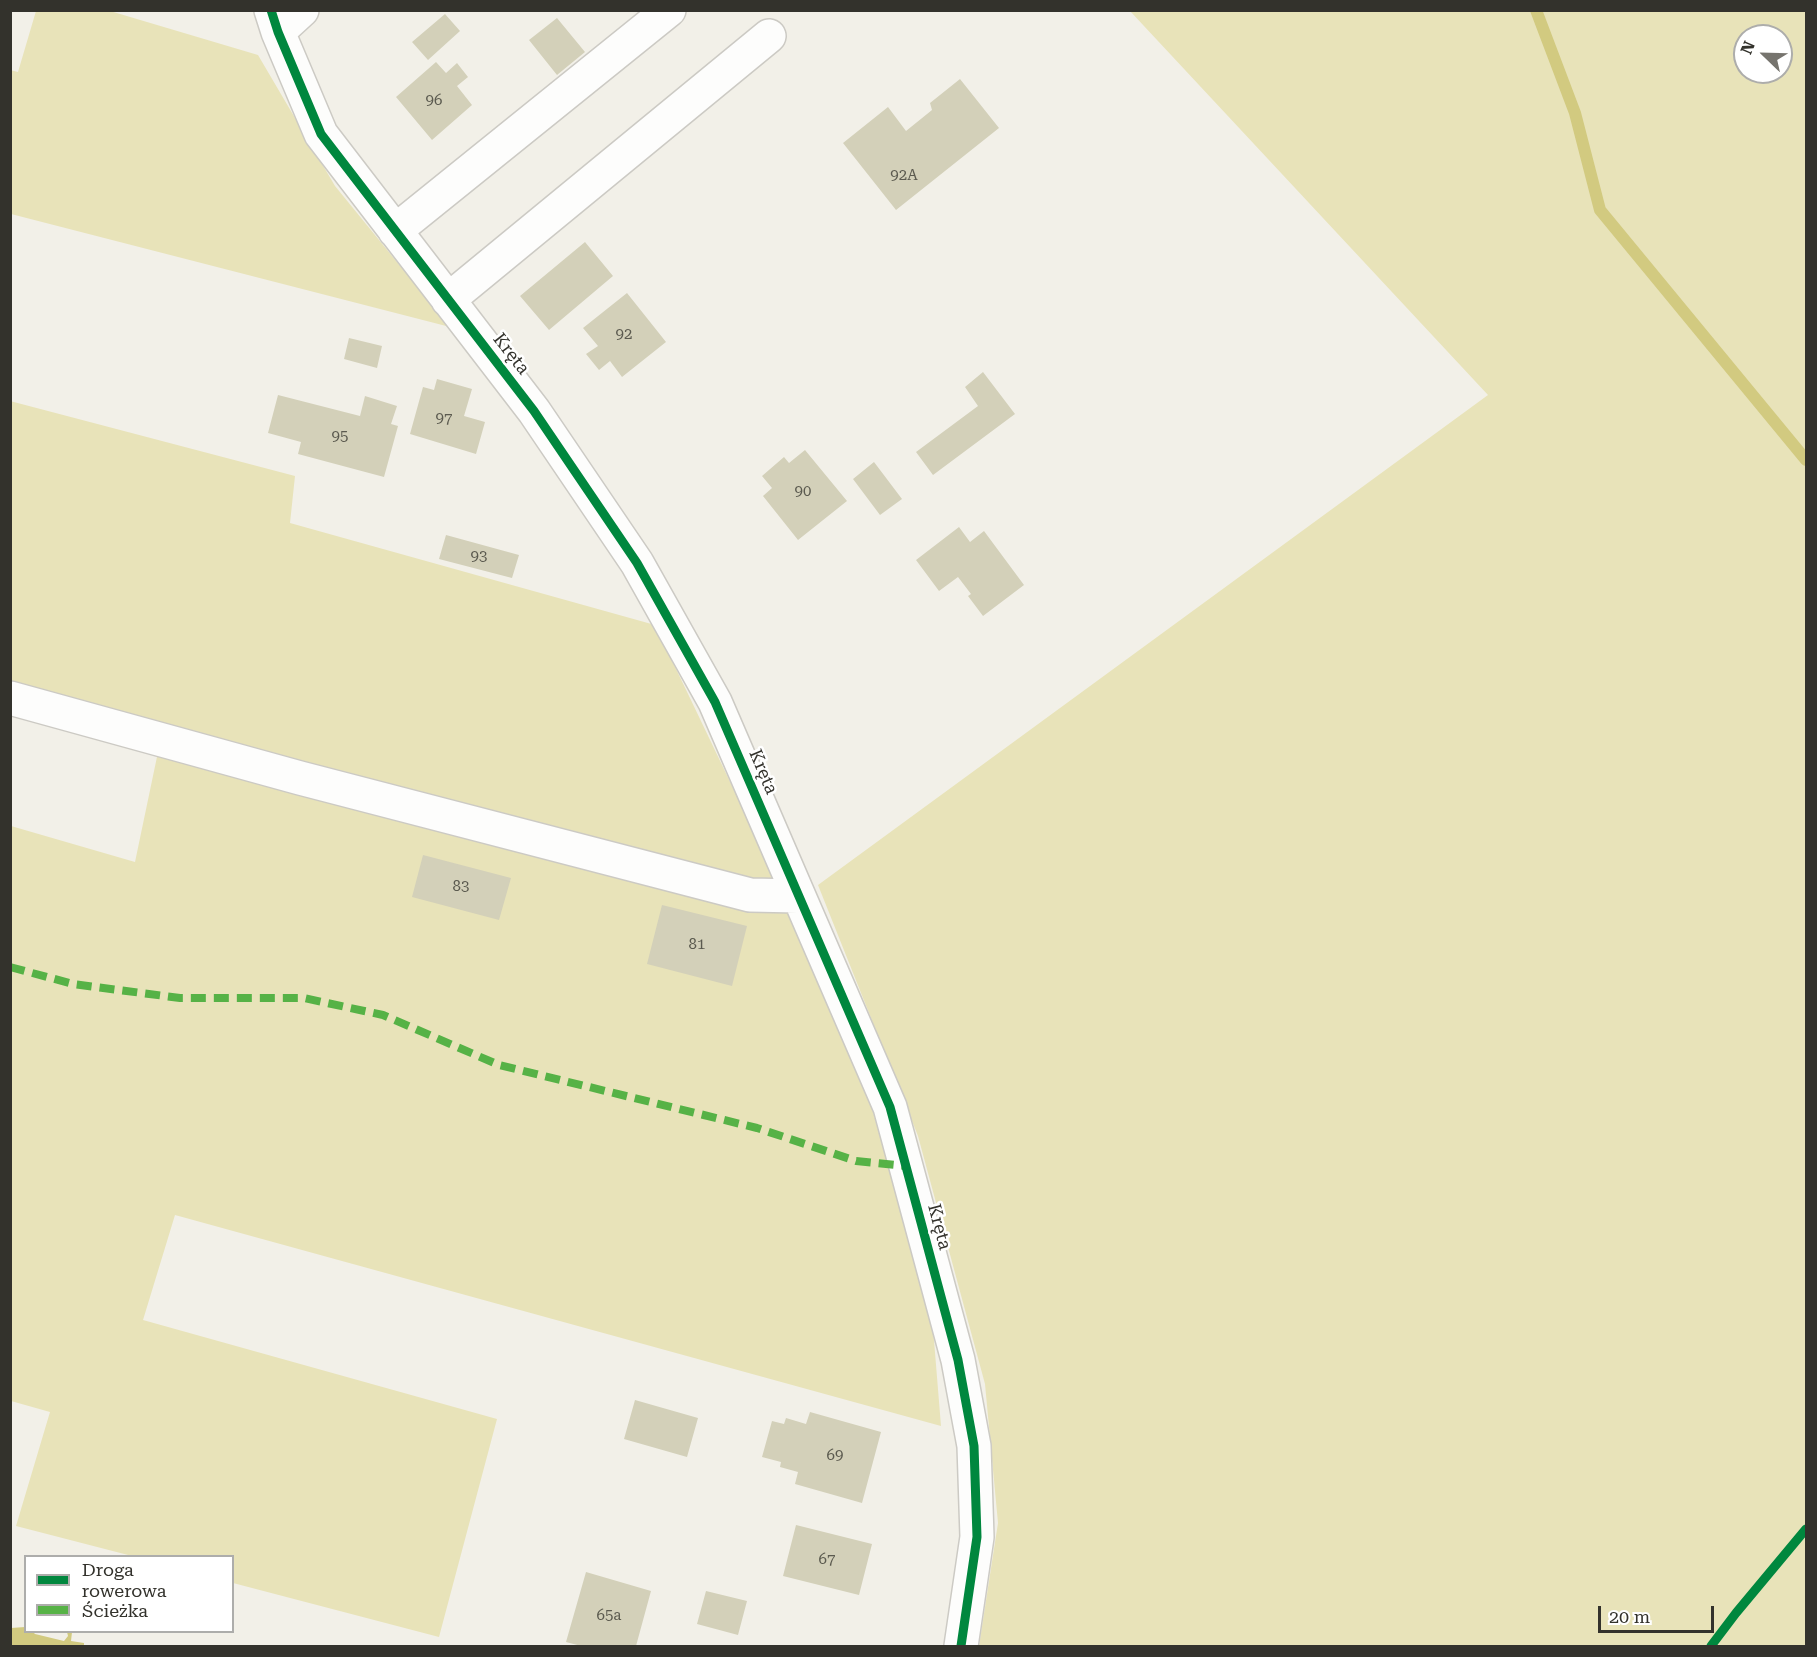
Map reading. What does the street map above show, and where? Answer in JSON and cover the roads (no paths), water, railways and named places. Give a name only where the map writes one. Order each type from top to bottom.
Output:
[{"type":"street","points":[[274,21],[302,10]]},
{"type":"street","points":[[395,231],[669,10]]},
{"type":"street","name":"Kręta","points":[[274,21],[321,134],[534,411],[637,563],[715,702],[890,1107],[958,1360],[974,1446],[977,1537],[961,1647]]},
{"type":"street","points":[[448,300],[769,36]]},
{"type":"street","points":[[10,698],[300,778],[750,895],[798,896]]},
{"type":"waterway","points":[[1536,10],[1575,113],[1600,210],[1806,460]]}]
